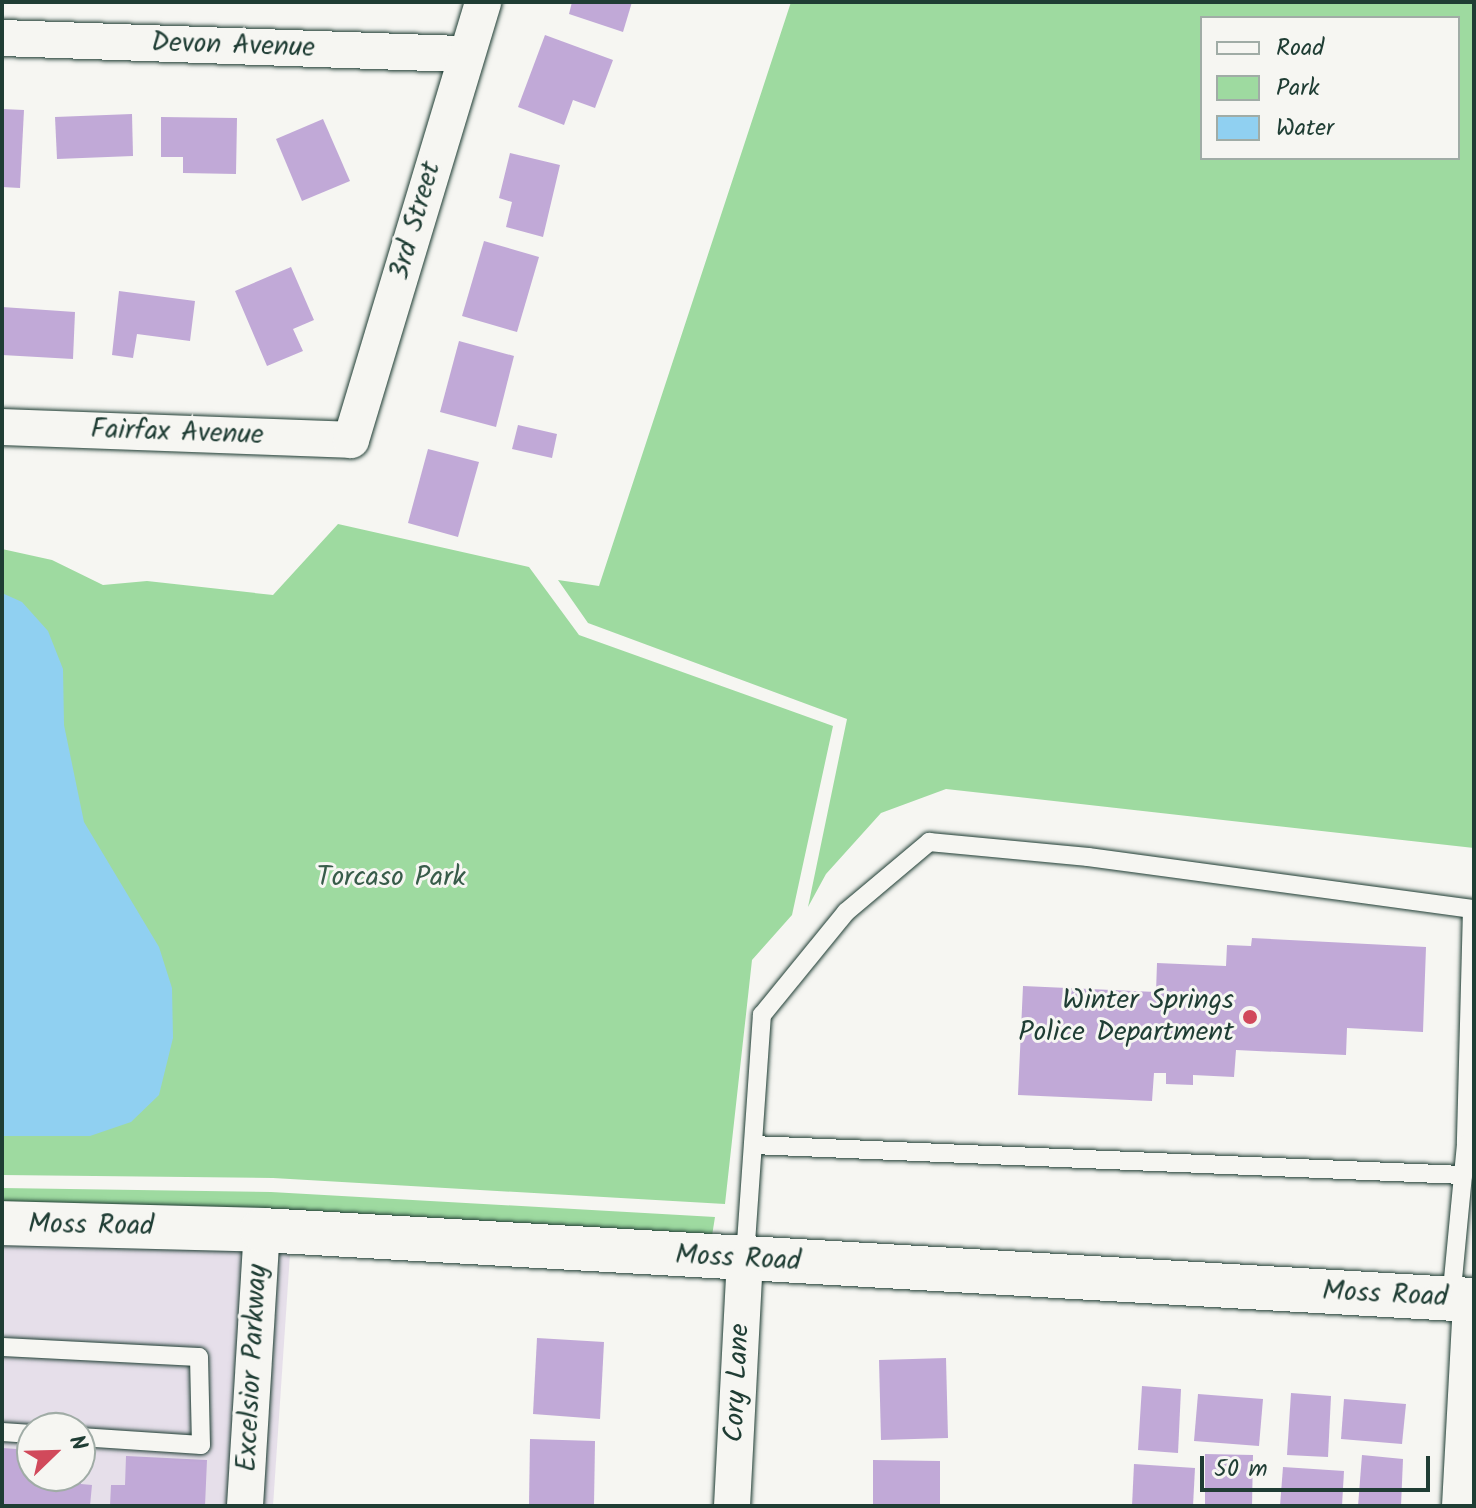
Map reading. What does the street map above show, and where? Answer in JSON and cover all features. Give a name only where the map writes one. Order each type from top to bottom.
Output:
[{"type":"street","name":"3rd Street","points":[[351,440],[464,54],[483,2]]},
{"type":"street","name":"Devon Avenue","points":[[2,38],[464,54]]},
{"type":"street","name":"Fairfax Avenue","points":[[2,427],[351,440]]},
{"type":"street","name":"Moss Road","points":[[2,1223],[262,1230],[1465,1300]]},
{"type":"street","name":"Excelsior Parkway","points":[[245,1506],[262,1230]]},
{"type":"street","name":"Cory Lane","points":[[732,1506],[745,1260]]},
{"type":"street","points":[[1460,1506],[1465,1300]]},
{"type":"lane","points":[[745,1260],[762,1015],[846,912],[929,842],[1088,857],[1472,909],[1463,1175],[1465,1300]]},
{"type":"lane","points":[[753,1145],[1463,1175]]},
{"type":"lane","points":[[2,1347],[199,1357],[201,1445],[96,1438]]},
{"type":"shaded area","points":[[2,1239],[243,1250],[228,1506],[2,1506]]},
{"type":"shaded area","points":[[278,1252],[290,1254],[273,1506],[263,1506]]},
{"type":"green space","points":[[791,2],[1474,2],[1474,848],[946,789],[881,813],[826,874],[808,907],[847,719],[588,623],[558,580],[599,586]]},
{"type":"green space","name":"Torcaso Park","points":[[338,524],[529,567],[579,635],[833,726],[792,915],[752,960],[725,1204],[273,1178],[2,1175],[2,549],[52,560],[103,585],[147,581],[273,595]]},
{"type":"green space","points":[[2,1188],[271,1192],[715,1217],[711,1242],[2,1207]]},
{"type":"water","points":[[2,593],[22,602],[48,631],[63,669],[64,725],[84,822],[159,947],[172,988],[173,1038],[159,1095],[131,1122],[90,1136],[2,1136]]},
{"type":"building","points":[[572,2],[632,2],[623,32],[569,14]]},
{"type":"building","points":[[545,35],[613,60],[595,108],[573,100],[564,125],[518,107]]},
{"type":"building","points":[[2,109],[24,110],[20,188],[2,187]]},
{"type":"building","points":[[132,114],[133,156],[57,159],[55,117]]},
{"type":"building","points":[[161,117],[237,118],[236,174],[183,173],[183,157],[161,157]]},
{"type":"building","points":[[323,119],[350,181],[302,201],[276,139]]},
{"type":"building","points":[[510,153],[560,165],[543,237],[506,227],[512,202],[499,198]]},
{"type":"building","points":[[484,241],[539,257],[517,332],[462,316]]},
{"type":"building","points":[[291,267],[314,320],[293,329],[303,351],[267,366],[235,291]]},
{"type":"building","points":[[119,291],[195,301],[190,341],[137,334],[133,358],[112,355]]},
{"type":"building","points":[[2,307],[75,312],[73,359],[2,355]]},
{"type":"building","points":[[459,341],[514,356],[496,427],[440,412]]},
{"type":"building","points":[[518,425],[557,434],[552,458],[512,449]]},
{"type":"building","points":[[428,449],[479,462],[458,537],[408,523]]},
{"type":"building","points":[[1252,938],[1426,947],[1423,1032],[1347,1028],[1346,1055],[1236,1050],[1234,1077],[1193,1075],[1193,1085],[1166,1084],[1166,1073],[1154,1073],[1152,1101],[1018,1095],[1023,986],[1156,992],[1157,963],[1226,966],[1227,945],[1251,946]]},
{"type":"building","points":[[537,1338],[604,1342],[600,1419],[533,1414]]},
{"type":"building","points":[[946,1358],[948,1438],[881,1440],[879,1360]]},
{"type":"building","points":[[1142,1386],[1181,1389],[1178,1453],[1138,1450]]},
{"type":"building","points":[[1291,1393],[1331,1396],[1328,1457],[1287,1455]]},
{"type":"building","points":[[1198,1394],[1263,1399],[1259,1446],[1194,1441]]},
{"type":"building","points":[[1344,1399],[1406,1404],[1402,1444],[1341,1439]]},
{"type":"building","points":[[530,1439],[595,1441],[594,1506],[529,1506]]},
{"type":"building","points":[[2,1448],[16,1449],[16,1492],[91,1492],[90,1506],[2,1506]]},
{"type":"building","points":[[1205,1454],[1253,1455],[1252,1506],[1205,1506]]},
{"type":"building","points":[[1362,1455],[1403,1459],[1401,1506],[1358,1506]]},
{"type":"building","points":[[126,1456],[207,1460],[205,1506],[110,1506],[111,1485],[125,1485]]},
{"type":"building","points":[[873,1460],[940,1461],[940,1506],[873,1506]]},
{"type":"building","points":[[1134,1464],[1195,1468],[1193,1506],[1132,1506]]},
{"type":"building","points":[[1283,1467],[1344,1471],[1342,1506],[1280,1506]]},
{"type":"place","name":"Winter Springs Police Department","points":[[1250,1017]]}]
